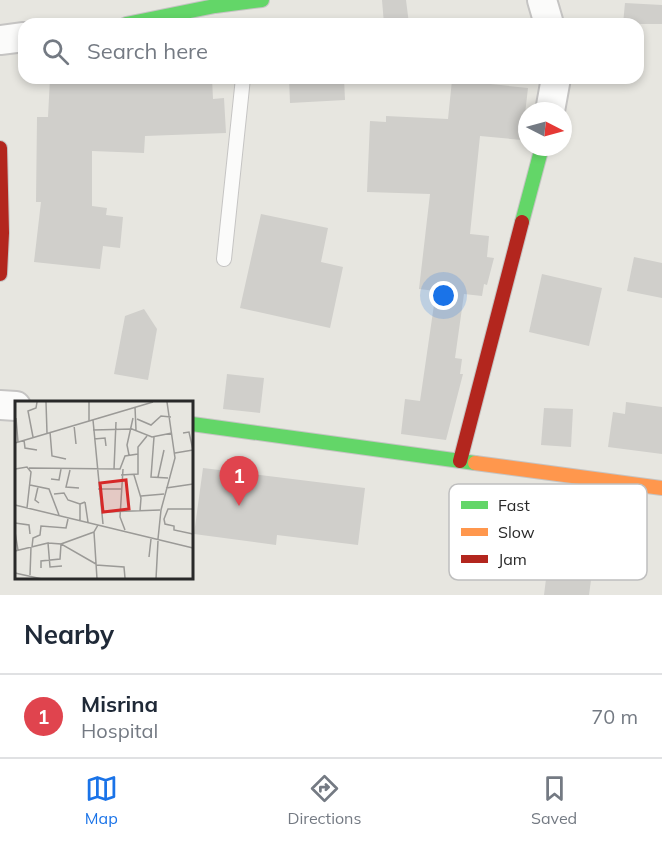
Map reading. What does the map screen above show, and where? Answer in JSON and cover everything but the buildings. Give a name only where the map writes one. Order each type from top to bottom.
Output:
[{"type":"street","points":[[542,0],[547,18]]},
{"type":"street","points":[[151,18],[215,3],[256,5]]},
{"type":"street","points":[[0,39],[18,38]]},
{"type":"street","points":[[552,102],[555,84]]},
{"type":"street","points":[[0,148],[2,233],[0,274]]},
{"type":"street","points":[[460,460],[540,156]]},
{"type":"street","points":[[0,405],[15,406]]},
{"type":"street","points":[[194,424],[633,484]]},
{"type":"street","points":[[647,486],[662,488]]},
{"type":"lane","points":[[224,259],[242,84]]},
{"type":"traffic: fast","points":[[156,18],[215,6],[262,0]]},
{"type":"traffic: fast","points":[[522,222],[540,156]]},
{"type":"traffic: fast","points":[[194,424],[475,463]]},
{"type":"traffic: slow","points":[[475,463],[632,484]]},
{"type":"traffic: slow","points":[[647,486],[662,488]]},
{"type":"traffic: jam","points":[[0,148],[2,233],[0,274]]},
{"type":"traffic: jam","points":[[460,461],[522,222]]},
{"type":"place","name":"Misrina","points":[[239,506]]}]
